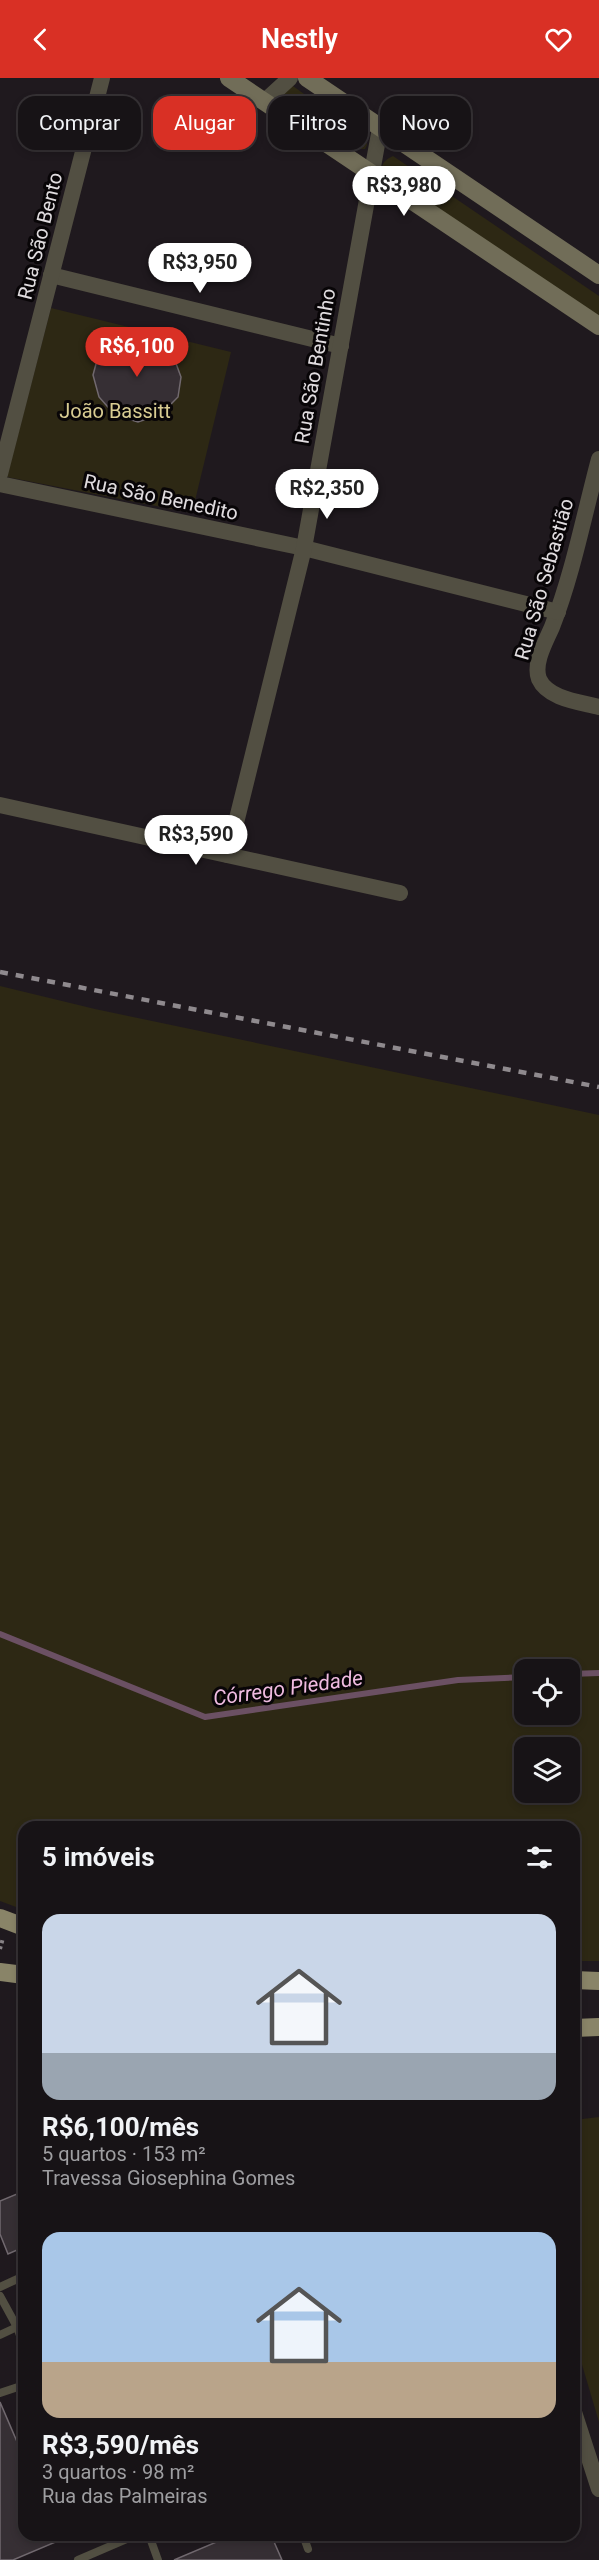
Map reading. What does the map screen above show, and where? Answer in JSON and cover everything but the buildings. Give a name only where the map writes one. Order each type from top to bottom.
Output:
[{"type":"main road","points":[[229,78],[599,326]]},
{"type":"main road","points":[[307,78],[380,128]]},
{"type":"main road","points":[[413,150],[599,275]]},
{"type":"main road","points":[[0,1918],[18,1925]]},
{"type":"main road","points":[[0,1972],[18,1974]]},
{"type":"main road","points":[[580,1980],[599,1981]]},
{"type":"main road","points":[[580,2028],[599,2028]]},
{"type":"street","name":"Rua São Bento","points":[[0,474],[102,78]]},
{"type":"street","points":[[265,101],[290,78]]},
{"type":"street","name":"Rua São Bentinho","points":[[228,855],[304,548],[380,128]]},
{"type":"street","points":[[51,275],[341,346]]},
{"type":"street","name":"Rua São Sebastião","points":[[599,459],[558,612],[538,662],[538,676],[544,688],[556,695],[599,706]]},
{"type":"street","name":"Rua São Benedito","points":[[0,484],[304,548],[558,612]]},
{"type":"street","points":[[0,805],[400,893]]},
{"type":"street","points":[[580,2430],[599,2489]]},
{"type":"lane","points":[[0,2287],[18,2279]]},
{"type":"lane","points":[[0,2296],[18,2330]]},
{"type":"lane","points":[[0,2335],[17,2327]]},
{"type":"lane","points":[[0,2393],[18,2387]]},
{"type":"lane","points":[[78,2560],[122,2541]]},
{"type":"lane","points":[[151,2541],[158,2560]]},
{"type":"lane","points":[[305,2541],[308,2549]]},
{"type":"green space","points":[[293,86],[307,96],[283,96],[287,89]]},
{"type":"green space","points":[[393,156],[599,296],[599,318],[382,174],[384,163]]},
{"type":"green space","name":"João Bassitt","points":[[51,308],[231,352],[192,513],[7,477]]},
{"type":"green space","points":[[0,986],[95,1009],[599,1115],[599,1961],[580,1961],[580,1821],[18,1821],[18,1908],[0,1901]]},
{"type":"green space","points":[[599,2117],[599,2422],[580,2358],[580,2119]]},
{"type":"waterway","name":"Córrego Piedade","points":[[0,1634],[205,1717],[458,1680],[514,1677]]},
{"type":"waterway","name":"Córrego Piedade","points":[[580,1674],[599,1673]]},
{"type":"railway","points":[[0,972],[599,1087]]}]
